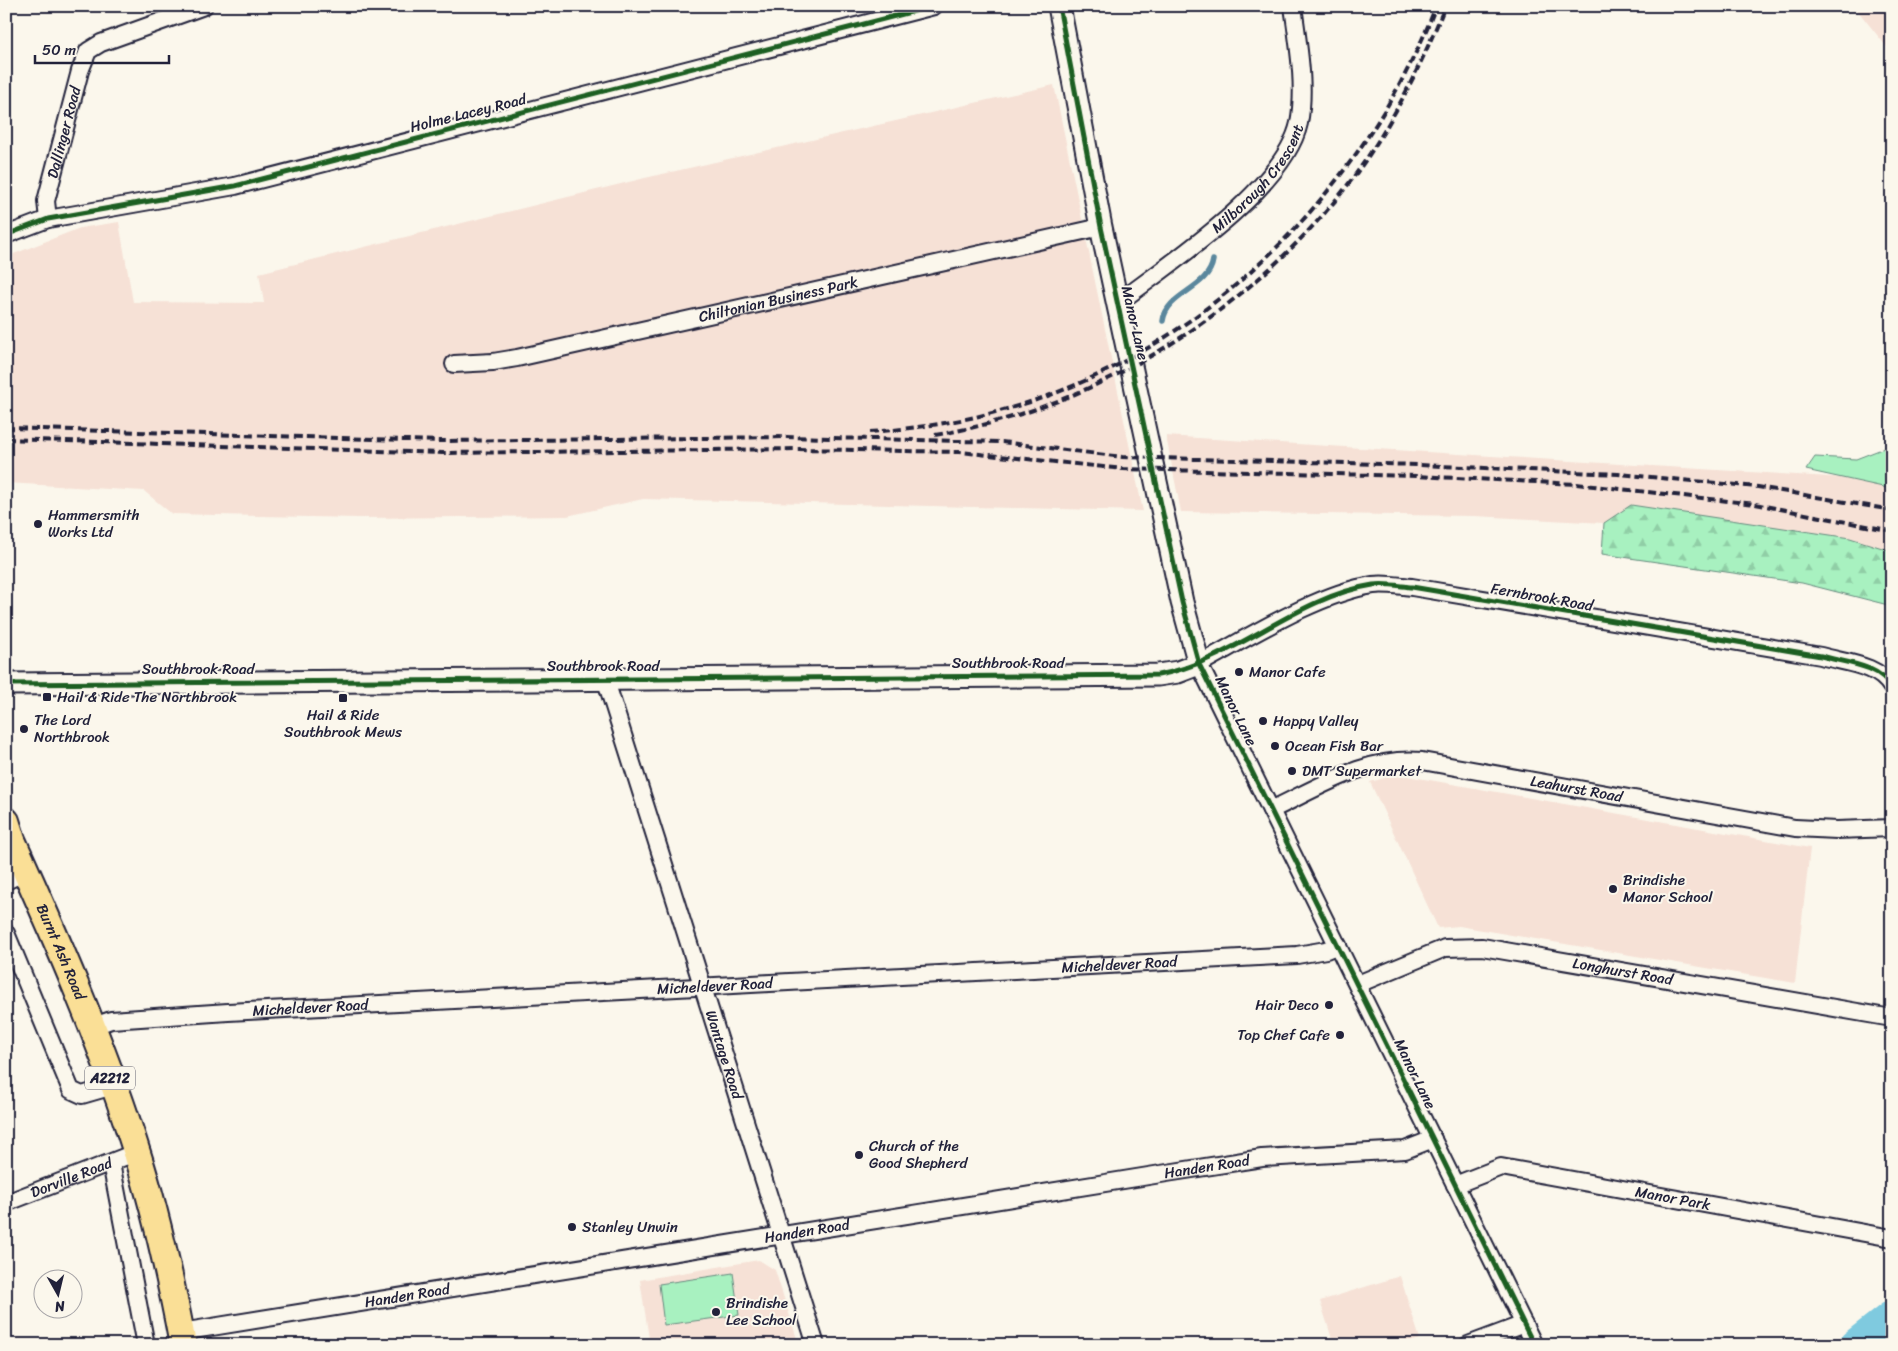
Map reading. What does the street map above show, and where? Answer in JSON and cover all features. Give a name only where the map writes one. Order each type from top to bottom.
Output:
[{"type":"main road","name":"Burnt Ash Road","points":[[6,820],[16,876],[91,1027],[137,1152],[148,1189],[182,1338]]},
{"type":"street","name":"Dallinger Road","points":[[48,219],[46,201],[80,71],[88,51],[101,43],[204,6]]},
{"type":"street","name":"Holme Lacey Road","points":[[6,235],[48,219],[235,186],[934,6]]},
{"type":"street","name":"Manor Lane","points":[[1059,6],[1101,228],[1182,602],[1199,664],[1534,1345]]},
{"type":"street","name":"Milborough Crescent","points":[[1118,303],[1231,214],[1268,177],[1288,151],[1298,125],[1302,98],[1293,6]]},
{"type":"street","name":"Chiltonian Business Park","points":[[454,364],[493,362],[517,358],[1101,228]]},
{"type":"street","name":"Fernbrook Road","points":[[1199,664],[1320,601],[1344,592],[1375,584],[1412,587],[1820,656],[1877,671],[1890,682]]},
{"type":"street","name":"Southbrook Road","points":[[6,684],[1158,675],[1178,672],[1199,664]]},
{"type":"street","name":"Wantage Road","points":[[605,678],[816,1345]]},
{"type":"street","name":"Leahurst Road","points":[[1271,810],[1353,771],[1377,763],[1400,759],[1422,761],[1795,828],[1837,830],[1892,828]]},
{"type":"street","points":[[6,933],[72,1090],[82,1095],[113,1086]]},
{"type":"street","name":"Micheldever Road","points":[[91,1027],[111,1020],[1297,954],[1326,950],[1338,945]]},
{"type":"street","name":"Longhurst Road","points":[[1358,984],[1445,948],[1482,947],[1892,1018]]},
{"type":"street","name":"Handen Road","points":[[182,1338],[781,1235],[1262,1158],[1405,1150],[1433,1140]]},
{"type":"street","name":"Dorville Road","points":[[6,1203],[111,1164],[137,1152]]},
{"type":"street","points":[[111,1164],[146,1345]]},
{"type":"street","name":"Manor Park","points":[[1455,1184],[1501,1167],[1892,1238]]},
{"type":"street","points":[[1468,1345],[1524,1324]]},
{"type":"shaded area","points":[[1854,6],[1892,6],[1892,52],[1886,46]]},
{"type":"shaded area","points":[[1054,85],[1143,511],[643,499],[567,516],[359,518],[172,514],[144,491],[6,483],[6,257],[80,228],[119,222],[133,302],[264,303],[259,273],[645,178]]},
{"type":"shaded area","points":[[1166,436],[1863,479],[1892,437],[1892,606],[1802,583],[1602,554],[1604,523],[1474,516],[1181,512]]},
{"type":"shaded area","name":"Brindishe Manor School","points":[[1407,776],[1810,848],[1795,983],[1459,926],[1438,928],[1370,782],[1388,777]]},
{"type":"shaded area","name":"Brindishe Lee School","points":[[759,1260],[775,1270],[799,1345],[650,1345],[640,1280]]},
{"type":"shaded area","points":[[1400,1276],[1420,1339],[1401,1345],[1334,1345],[1320,1301]]},
{"type":"green space","points":[[1892,445],[1892,489],[1806,470],[1815,457],[1856,459]]},
{"type":"green space","points":[[1631,505],[1850,538],[1892,551],[1892,606],[1802,583],[1602,554],[1604,523]]},
{"type":"green space","points":[[733,1273],[739,1315],[664,1325],[659,1284]]},
{"type":"waterway","points":[[1163,321],[1166,312],[1172,304],[1204,278],[1210,270],[1213,260]]},
{"type":"waterway","points":[[1855,1345],[1892,1316]]},
{"type":"railway","points":[[870,432],[951,422],[1030,402],[1097,375],[1161,340],[1221,297],[1276,248],[1326,194],[1369,134],[1406,71],[1436,6]]},
{"type":"railway","points":[[935,435],[990,423],[1044,406],[1096,385],[1146,358],[1194,328],[1240,294],[1282,257],[1322,216],[1360,168],[1377,143],[1407,90],[1445,6]]},
{"type":"railway","points":[[6,428],[439,441],[786,437],[1002,442],[1122,457],[1419,465],[1618,474],[1758,487],[1892,510]]},
{"type":"railway","points":[[6,439],[442,453],[799,449],[960,452],[1123,469],[1416,476],[1576,484],[1755,504],[1892,531]]},
{"type":"cycle path","points":[[6,235],[48,219],[235,186],[934,6]]},
{"type":"cycle path","points":[[1059,6],[1101,227],[1182,602],[1199,664],[1534,1345]]},
{"type":"cycle path","points":[[6,684],[1158,675],[1186,668],[1213,657],[1317,602],[1345,592],[1382,584],[1412,587],[1821,656],[1870,669],[1886,680],[1892,688]]},
{"type":"place","name":"Hammersmith Works Ltd","points":[[38,524]]},
{"type":"place","name":"Manor Cafe","points":[[1239,672]]},
{"type":"place","name":"Hail & Ride The Northbrook","points":[[47,697]]},
{"type":"place","name":"Hail & Ride Southbrook Mews","points":[[343,698]]},
{"type":"place","name":"Happy Valley","points":[[1263,721]]},
{"type":"place","name":"The Lord Northbrook","points":[[24,729]]},
{"type":"place","name":"Ocean Fish Bar","points":[[1275,746]]},
{"type":"place","name":"DMT Supermarket","points":[[1292,771]]},
{"type":"place","name":"Brindishe Manor School","points":[[1613,889]]},
{"type":"place","name":"Hair Deco","points":[[1329,1005]]},
{"type":"place","name":"Top Chef Cafe","points":[[1340,1035]]},
{"type":"place","name":"Church of the Good Shepherd","points":[[859,1155]]},
{"type":"place","name":"Stanley Unwin","points":[[572,1227]]},
{"type":"place","name":"Brindishe Lee School","points":[[716,1312]]}]
